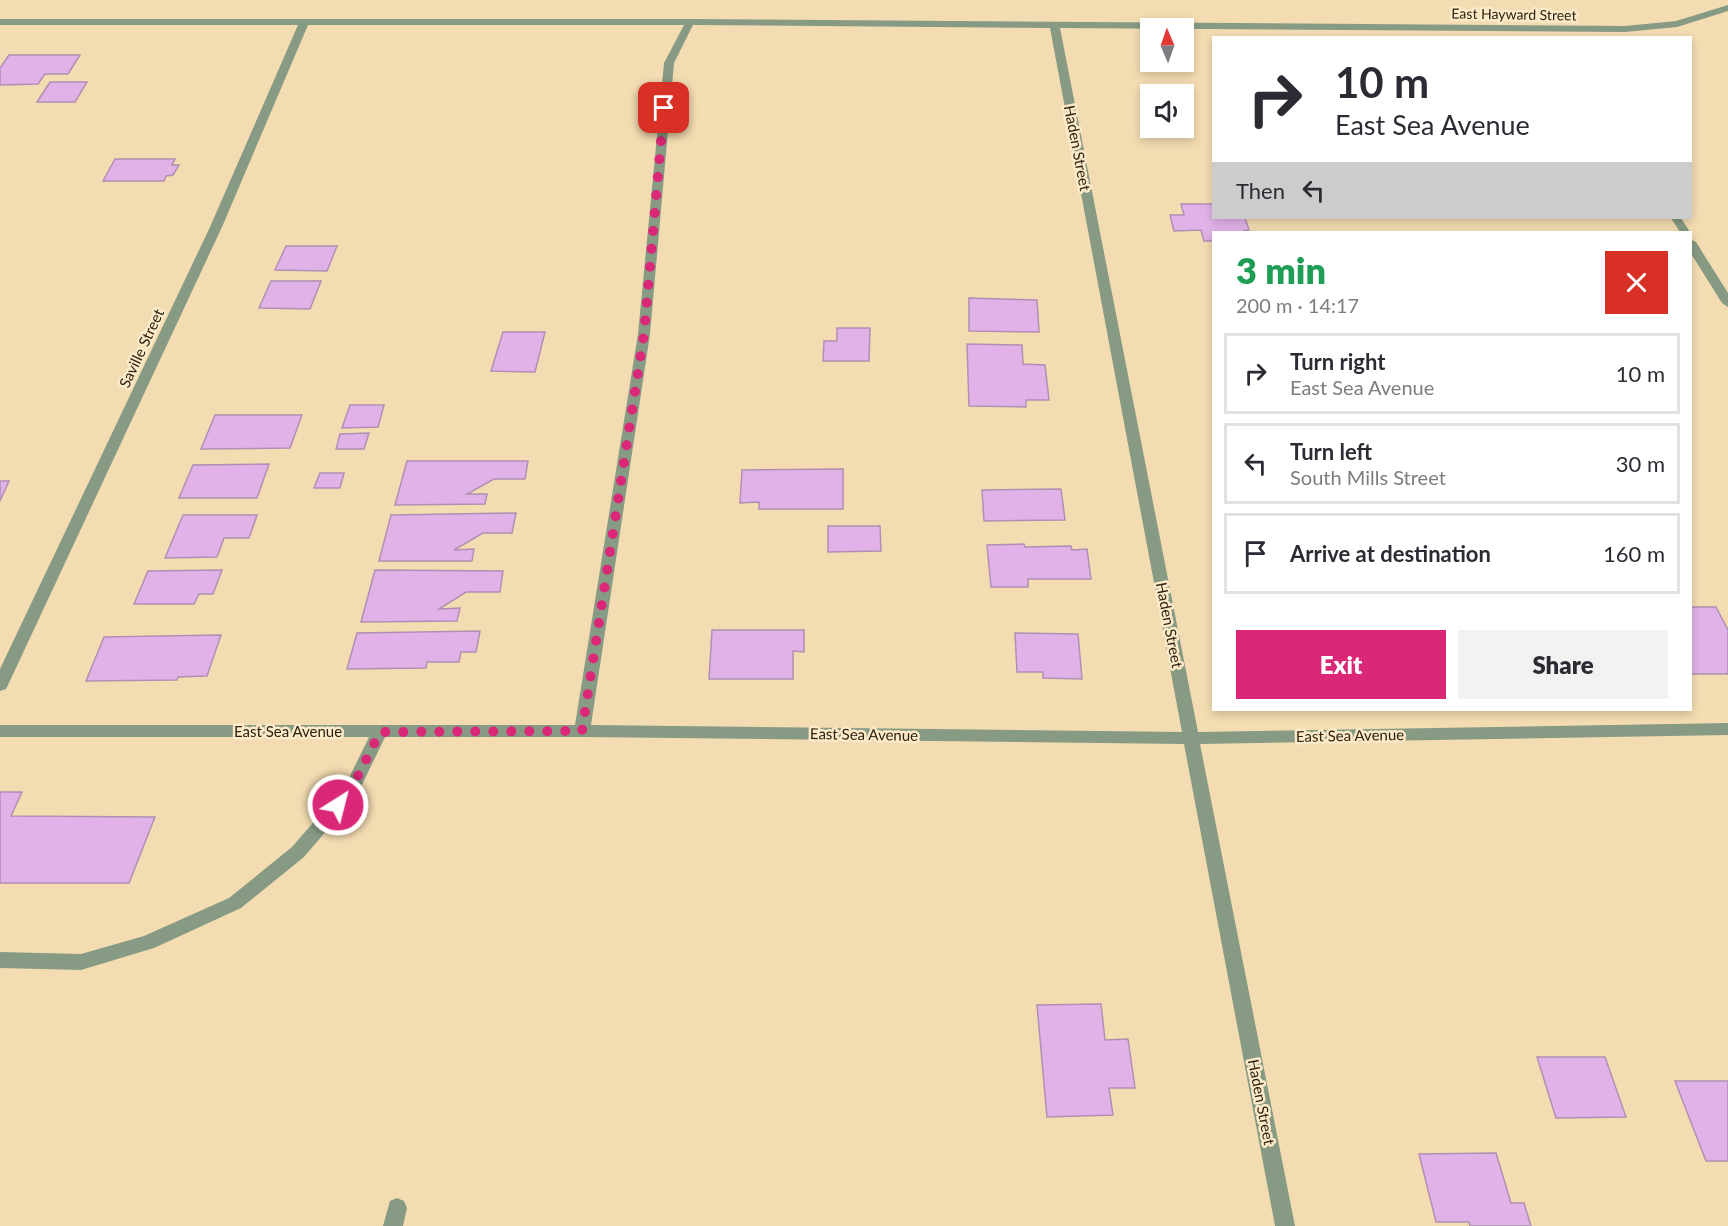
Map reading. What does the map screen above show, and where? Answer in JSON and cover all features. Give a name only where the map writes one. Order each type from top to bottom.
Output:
[{"type":"street","name":"East Hayward Street","points":[[0,22],[690,22],[1625,29],[1677,24],[1728,8]]},
{"type":"street","name":"Saville Street","points":[[0,685],[216,227],[304,22]]},
{"type":"street","points":[[582,731],[644,334],[669,63],[690,22]]},
{"type":"street","name":"Haden Street","points":[[1054,24],[1285,1226]]},
{"type":"street","points":[[1559,28],[1564,36]]},
{"type":"street","points":[[1692,245],[1728,303]]},
{"type":"street","name":"East Sea Avenue","points":[[0,731],[582,731],[1192,738],[1728,729]]},
{"type":"street","points":[[0,960],[81,962],[148,943],[235,903],[298,852],[314,835],[351,790],[380,732]]},
{"type":"building","points":[[9,55],[80,55],[68,74],[45,74],[38,84],[0,85],[0,68]]},
{"type":"building","points":[[50,82],[87,82],[75,102],[37,102]]},
{"type":"building","points":[[115,159],[175,159],[172,165],[179,165],[173,175],[166,176],[164,181],[103,181]]},
{"type":"building","points":[[1181,204],[1212,204],[1212,219],[1245,219],[1249,230],[1212,231],[1212,241],[1204,241],[1201,230],[1174,231],[1170,215],[1184,215]]},
{"type":"building","points":[[286,246],[337,246],[327,271],[275,270]]},
{"type":"building","points":[[271,281],[321,281],[310,309],[259,308]]},
{"type":"building","points":[[969,298],[1037,300],[1039,332],[969,331]]},
{"type":"building","points":[[837,328],[870,328],[869,361],[823,361],[824,341],[837,341]]},
{"type":"building","points":[[503,332],[545,332],[535,372],[491,371]]},
{"type":"building","points":[[967,344],[1022,345],[1023,364],[1045,365],[1049,400],[1026,400],[1026,407],[969,406]]},
{"type":"building","points":[[350,405],[384,405],[378,427],[342,428]]},
{"type":"building","points":[[215,415],[302,415],[290,448],[201,449]]},
{"type":"building","points":[[369,433],[364,449],[336,449],[340,434]]},
{"type":"building","points":[[407,461],[528,461],[525,479],[494,479],[467,494],[487,494],[485,504],[395,505]]},
{"type":"building","points":[[269,464],[257,498],[179,498],[193,465]]},
{"type":"building","points":[[843,469],[843,509],[759,509],[759,502],[740,503],[742,470]]},
{"type":"building","points":[[320,473],[344,473],[340,488],[314,488]]},
{"type":"building","points":[[0,481],[9,481],[0,501]]},
{"type":"building","points":[[1061,489],[1065,520],[984,521],[982,490]]},
{"type":"building","points":[[516,513],[512,533],[483,533],[454,550],[474,549],[472,561],[379,561],[391,515]]},
{"type":"building","points":[[183,515],[257,515],[249,538],[224,538],[217,557],[165,558]]},
{"type":"building","points":[[828,526],[880,526],[881,551],[828,552]]},
{"type":"building","points":[[1024,544],[1025,547],[1071,546],[1072,550],[1087,549],[1091,579],[1028,579],[1028,587],[991,587],[987,545]]},
{"type":"building","points":[[222,570],[213,594],[199,594],[194,604],[134,604],[148,571]]},
{"type":"building","points":[[375,570],[503,571],[500,592],[466,592],[439,609],[460,608],[457,621],[361,622]]},
{"type":"building","points":[[1692,607],[1716,607],[1728,630],[1728,674],[1692,674]]},
{"type":"building","points":[[712,630],[804,630],[804,652],[793,651],[793,679],[709,679]]},
{"type":"building","points":[[480,631],[476,652],[461,652],[459,662],[427,662],[426,668],[347,669],[357,633]]},
{"type":"building","points":[[1015,633],[1078,634],[1082,679],[1043,678],[1043,672],[1017,672]]},
{"type":"building","points":[[221,635],[207,676],[178,677],[177,680],[86,681],[104,637]]},
{"type":"building","points":[[0,792],[22,792],[11,816],[155,817],[129,883],[0,883]]},
{"type":"building","points":[[1101,1004],[1105,1040],[1128,1039],[1135,1088],[1109,1088],[1113,1115],[1047,1117],[1037,1005]]},
{"type":"building","points":[[1537,1057],[1605,1057],[1626,1117],[1556,1118]]},
{"type":"building","points":[[1675,1081],[1728,1081],[1728,1161],[1706,1161]]},
{"type":"building","points":[[1496,1153],[1511,1203],[1524,1203],[1531,1226],[1470,1226],[1469,1222],[1436,1222],[1419,1154]]},
{"type":"route","points":[[338,805],[351,790],[380,732],[582,731],[644,334],[664,108]]}]
